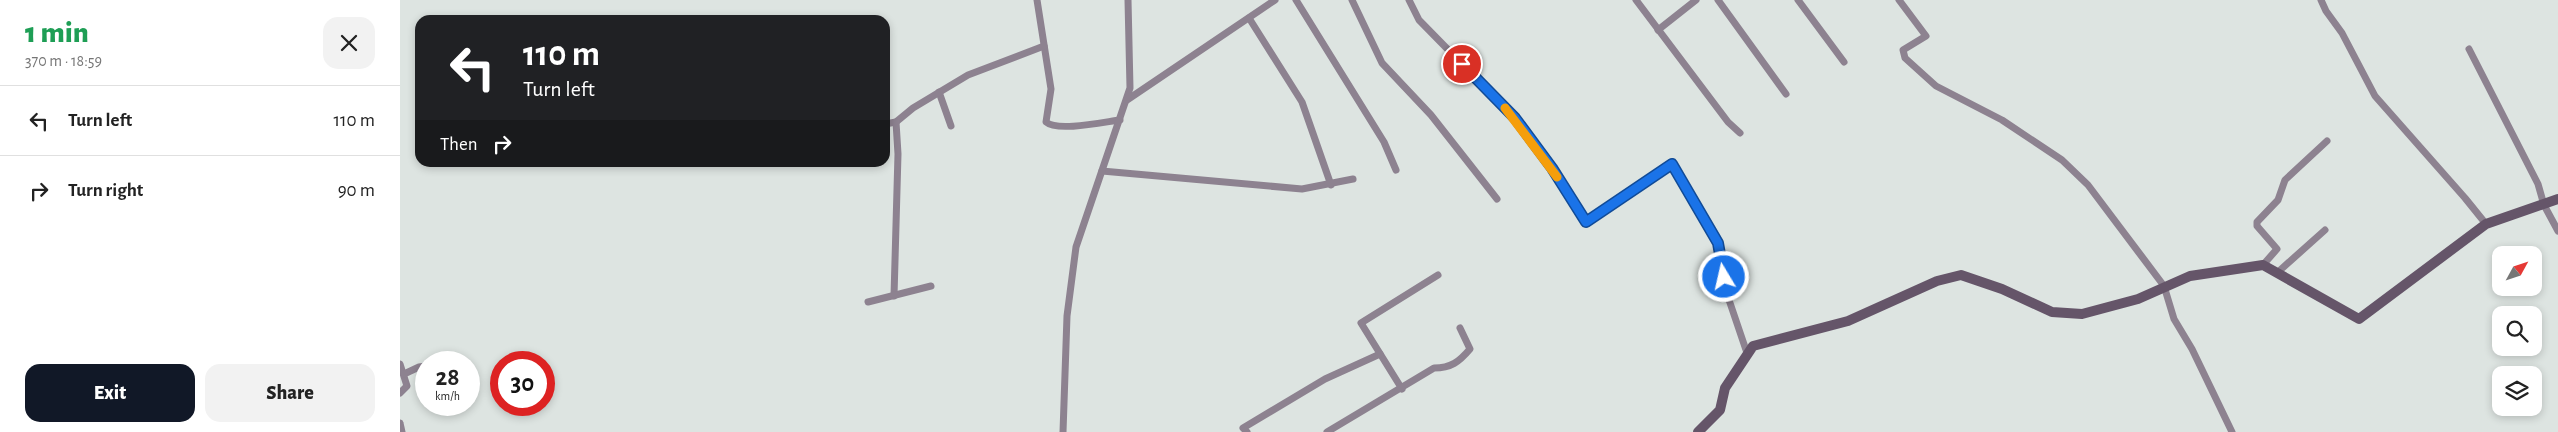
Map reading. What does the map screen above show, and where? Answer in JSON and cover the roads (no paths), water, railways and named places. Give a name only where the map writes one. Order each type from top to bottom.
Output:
[{"type":"street","points":[[1037,0],[1051,89],[1046,117],[1048,124],[1065,126],[1120,120]]},
{"type":"street","points":[[1063,432],[1071,274],[1076,248],[1130,88],[1128,0]]},
{"type":"street","points":[[1127,100],[1275,0]]},
{"type":"street","points":[[1296,0],[1384,142],[1396,170]]},
{"type":"street","points":[[1352,0],[1382,63],[1431,115],[1497,199]]},
{"type":"street","points":[[1409,0],[1419,20],[1515,118],[1552,168],[1586,222],[1672,164],[1718,243],[1727,294],[1747,353]]},
{"type":"street","points":[[1636,0],[1728,122],[1740,133]]},
{"type":"street","points":[[1658,30],[1696,0]]},
{"type":"street","points":[[1718,0],[1786,94]]},
{"type":"street","points":[[1798,0],[1844,62]]},
{"type":"street","points":[[1899,0],[1926,36],[1903,50],[1905,58],[1936,86],[2002,120],[2062,160],[2088,185],[2164,286],[2174,319],[2192,349],[2232,432]]},
{"type":"street","points":[[2321,0],[2326,12],[2342,33],[2375,96],[2466,198],[2486,224]]},
{"type":"street","points":[[1249,18],[1302,102],[1331,185]]},
{"type":"street","points":[[890,123],[896,122],[939,92],[981,69],[1044,46]]},
{"type":"street","points":[[2469,49],[2538,184],[2544,205],[2558,231]]},
{"type":"street","points":[[939,92],[951,126]]},
{"type":"street","points":[[894,296],[898,154],[896,122]]},
{"type":"street","points":[[2263,265],[2277,249],[2257,226],[2257,222],[2278,200],[2285,180],[2327,142]]},
{"type":"street","points":[[1102,171],[1302,189],[1331,185],[1352,179]]},
{"type":"street","points":[[1698,432],[1720,410],[1725,388],[1752,346],[1848,321],[1937,281],[1961,275],[2002,289],[2052,312],[2082,314],[2124,304],[2190,276],[2263,265],[2359,319],[2486,224],[2558,199]]},
{"type":"street","points":[[2278,272],[2325,230]]},
{"type":"street","points":[[1402,389],[1361,323],[1438,276]]},
{"type":"street","points":[[868,302],[931,286]]},
{"type":"street","points":[[1327,432],[1402,389],[1434,368],[1447,368],[1460,361],[1470,349],[1460,328]]},
{"type":"street","points":[[1246,432],[1243,428],[1325,379],[1380,354]]},
{"type":"street","points":[[400,364],[407,386],[400,393]]},
{"type":"street","points":[[404,374],[415,368]]},
{"type":"street","points":[[400,423],[402,432]]}]
